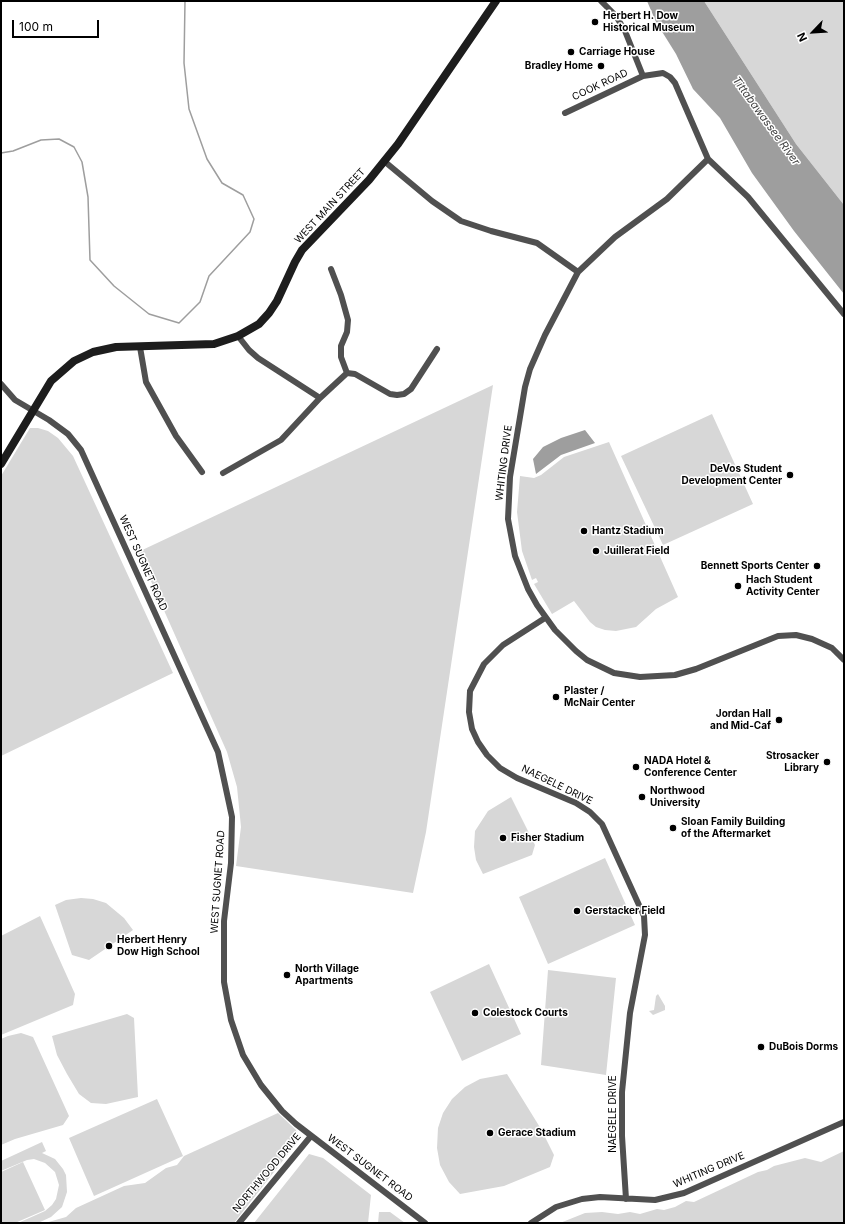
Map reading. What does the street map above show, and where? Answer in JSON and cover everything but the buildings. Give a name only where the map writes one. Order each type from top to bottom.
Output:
[{"type":"street","name":"WEST MAIN STREET","points":[[1,464],[32,410],[51,381],[74,361],[105,349],[214,344],[238,336],[259,324],[270,313],[302,250],[369,180],[398,144],[496,1]]},
{"type":"street","points":[[601,1],[616,16],[625,31],[644,76]]},
{"type":"street","name":"COOK ROAD","points":[[565,113],[644,76],[663,73],[674,83],[708,159]]},
{"type":"street","points":[[708,159],[748,197],[844,314]]},
{"type":"street","name":"WHITING DRIVE","points":[[708,159],[667,199],[615,237],[578,272],[545,336],[530,369],[521,405],[509,485],[508,519],[515,556],[528,589],[546,618],[564,641],[587,660],[614,674],[653,678],[674,675],[696,669],[778,636],[796,635],[812,638],[832,648],[844,660]]},
{"type":"street","points":[[384,161],[432,201],[461,220],[491,231],[537,243],[578,272]]},
{"type":"street","points":[[331,269],[341,295],[348,320],[347,332],[341,346],[341,357],[347,372]]},
{"type":"street","points":[[238,336],[249,350],[258,358],[320,398]]},
{"type":"street","points":[[140,347],[146,382],[176,436],[202,472]]},
{"type":"street","points":[[347,372],[355,374],[390,394],[404,394],[411,389],[437,349]]},
{"type":"street","points":[[223,474],[281,440],[320,398],[347,372]]},
{"type":"street","name":"WEST SUGNET ROAD","points":[[1,384],[15,400],[49,420],[68,434],[81,450],[218,752],[232,817],[231,863],[224,929],[224,982],[231,1020],[242,1055],[261,1085],[282,1110],[312,1136],[425,1223]]},
{"type":"street","name":"NAEGELE DRIVE","points":[[546,618],[503,645],[484,664],[470,691],[468,712],[472,729],[478,742],[486,754],[500,768],[517,778],[576,803],[590,812],[602,824],[644,916],[645,935],[630,1013],[622,1092],[622,1136],[626,1199]]},
{"type":"street","name":"WHITING DRIVE","points":[[531,1223],[547,1211],[572,1201],[600,1197],[655,1200],[684,1193],[844,1122]]},
{"type":"street","name":"NORTHWOOD DRIVE","points":[[239,1223],[312,1136]]},
{"type":"shaded area","points":[[704,1],[844,1],[844,205],[796,144]]},
{"type":"shaded area","points":[[493,385],[426,832],[413,893],[236,866],[241,827],[237,787],[227,752],[138,552]]},
{"type":"shaded area","points":[[712,414],[753,504],[663,545],[621,456]]},
{"type":"shaded area","points":[[30,428],[38,428],[48,431],[58,438],[73,456],[173,673],[1,756],[1,476]]},
{"type":"shaded area","name":"Hantz Stadium","points":[[609,442],[678,597],[656,609],[636,627],[616,631],[596,627],[590,622],[574,601],[552,614],[534,584],[538,582],[536,578],[532,580],[522,551],[517,512],[520,476],[534,478],[541,475],[564,457]]},
{"type":"shaded area","name":"Fisher Stadium","points":[[511,797],[535,845],[532,855],[483,874],[476,860],[474,847],[475,831],[488,811]]},
{"type":"shaded area","name":"Gerstacker Field","points":[[605,858],[635,925],[548,964],[519,897]]},
{"type":"shaded area","points":[[81,898],[93,899],[106,903],[124,918],[133,930],[89,960],[72,955],[55,905],[66,900]]},
{"type":"shaded area","points":[[40,916],[75,994],[73,1005],[1,1035],[1,936]]},
{"type":"shaded area","name":"Colestock Courts","points":[[489,964],[521,1034],[462,1061],[430,992]]},
{"type":"shaded area","points":[[548,970],[616,978],[606,1075],[541,1065]]},
{"type":"shaded area","points":[[658,994],[665,1006],[665,1010],[653,1015],[649,1011],[654,1010],[656,996]]},
{"type":"shaded area","points":[[127,1014],[134,1018],[138,1097],[106,1104],[91,1103],[79,1094],[67,1074],[57,1055],[52,1036]]},
{"type":"shaded area","points":[[21,1033],[33,1037],[69,1116],[63,1125],[15,1139],[1,1145],[1,1039]]},
{"type":"shaded area","name":"Gerace Stadium","points":[[507,1074],[541,1129],[554,1155],[550,1167],[504,1186],[460,1194],[449,1182],[440,1165],[437,1148],[438,1128],[443,1113],[452,1099],[465,1087],[480,1079]]},
{"type":"shaded area","points":[[157,1099],[183,1156],[94,1196],[69,1138]]},
{"type":"shaded area","points":[[278,1113],[296,1130],[299,1140],[234,1223],[45,1223],[66,1217],[76,1208],[124,1186],[145,1183],[166,1168],[177,1165],[184,1156]]},
{"type":"shaded area","points":[[42,1142],[46,1151],[42,1153],[55,1159],[66,1175],[67,1192],[62,1207],[51,1217],[38,1223],[18,1223],[45,1211],[52,1205],[56,1199],[59,1185],[55,1172],[45,1163],[34,1159],[27,1160],[1,1171],[1,1161]]},
{"type":"shaded area","points":[[844,1151],[844,1223],[560,1223],[585,1213],[602,1212],[618,1214],[630,1212],[640,1214],[657,1209],[664,1210],[675,1207],[686,1201],[694,1202],[774,1166],[805,1158],[821,1162]]},
{"type":"shaded area","points":[[309,1154],[323,1158],[371,1195],[368,1223],[254,1223]]},
{"type":"shaded area","points":[[23,1162],[45,1210],[15,1223],[1,1223],[1,1172]]},
{"type":"shaded area","points":[[379,1212],[390,1212],[405,1223],[378,1223]]},
{"type":"water","name":"Tittabawassee River","points":[[647,1],[704,1],[796,144],[844,205],[844,294],[794,231],[752,173],[720,118],[693,89],[676,54],[656,22]]},
{"type":"water","points":[[585,430],[595,443],[561,455],[536,474],[533,459],[543,447],[561,438]]},
{"type":"waterway","points":[[1,153],[13,151],[41,140],[59,139],[74,147],[82,162],[88,197],[90,260],[114,286],[149,314],[179,323],[200,302],[209,276],[250,232],[254,219],[243,195],[222,183],[207,159],[189,109],[184,63],[185,1]]},
{"type":"place","name":"Herbert H. Dow Historical Museum","points":[[595,22]]},
{"type":"place","name":"Carriage House","points":[[571,52]]},
{"type":"place","name":"Bradley Home","points":[[601,66]]},
{"type":"place","name":"DeVos Student Development Center","points":[[790,475]]},
{"type":"place","name":"Hantz Stadium","points":[[584,531]]},
{"type":"place","name":"Juillerat Field","points":[[596,551]]},
{"type":"place","name":"Bennett Sports Center","points":[[817,566]]},
{"type":"place","name":"Hach Student Activity Center","points":[[738,586]]},
{"type":"place","name":"Plaster / McNair Center","points":[[556,697]]},
{"type":"place","name":"Jordan Hall and Mid-Caf","points":[[779,720]]},
{"type":"place","name":"Strosacker Library","points":[[827,762]]},
{"type":"place","name":"NADA Hotel & Conference Center","points":[[636,767]]},
{"type":"place","name":"Northwood University","points":[[642,797]]},
{"type":"place","name":"Sloan Family Building of the Aftermarket","points":[[673,828]]},
{"type":"place","name":"Fisher Stadium","points":[[503,838]]},
{"type":"place","name":"Gerstacker Field","points":[[577,911]]},
{"type":"place","name":"Herbert Henry Dow High School","points":[[109,946]]},
{"type":"place","name":"North Village Apartments","points":[[287,975]]},
{"type":"place","name":"Colestock Courts","points":[[475,1013]]},
{"type":"place","name":"DuBois Dorms","points":[[761,1047]]},
{"type":"place","name":"Gerace Stadium","points":[[490,1133]]}]
